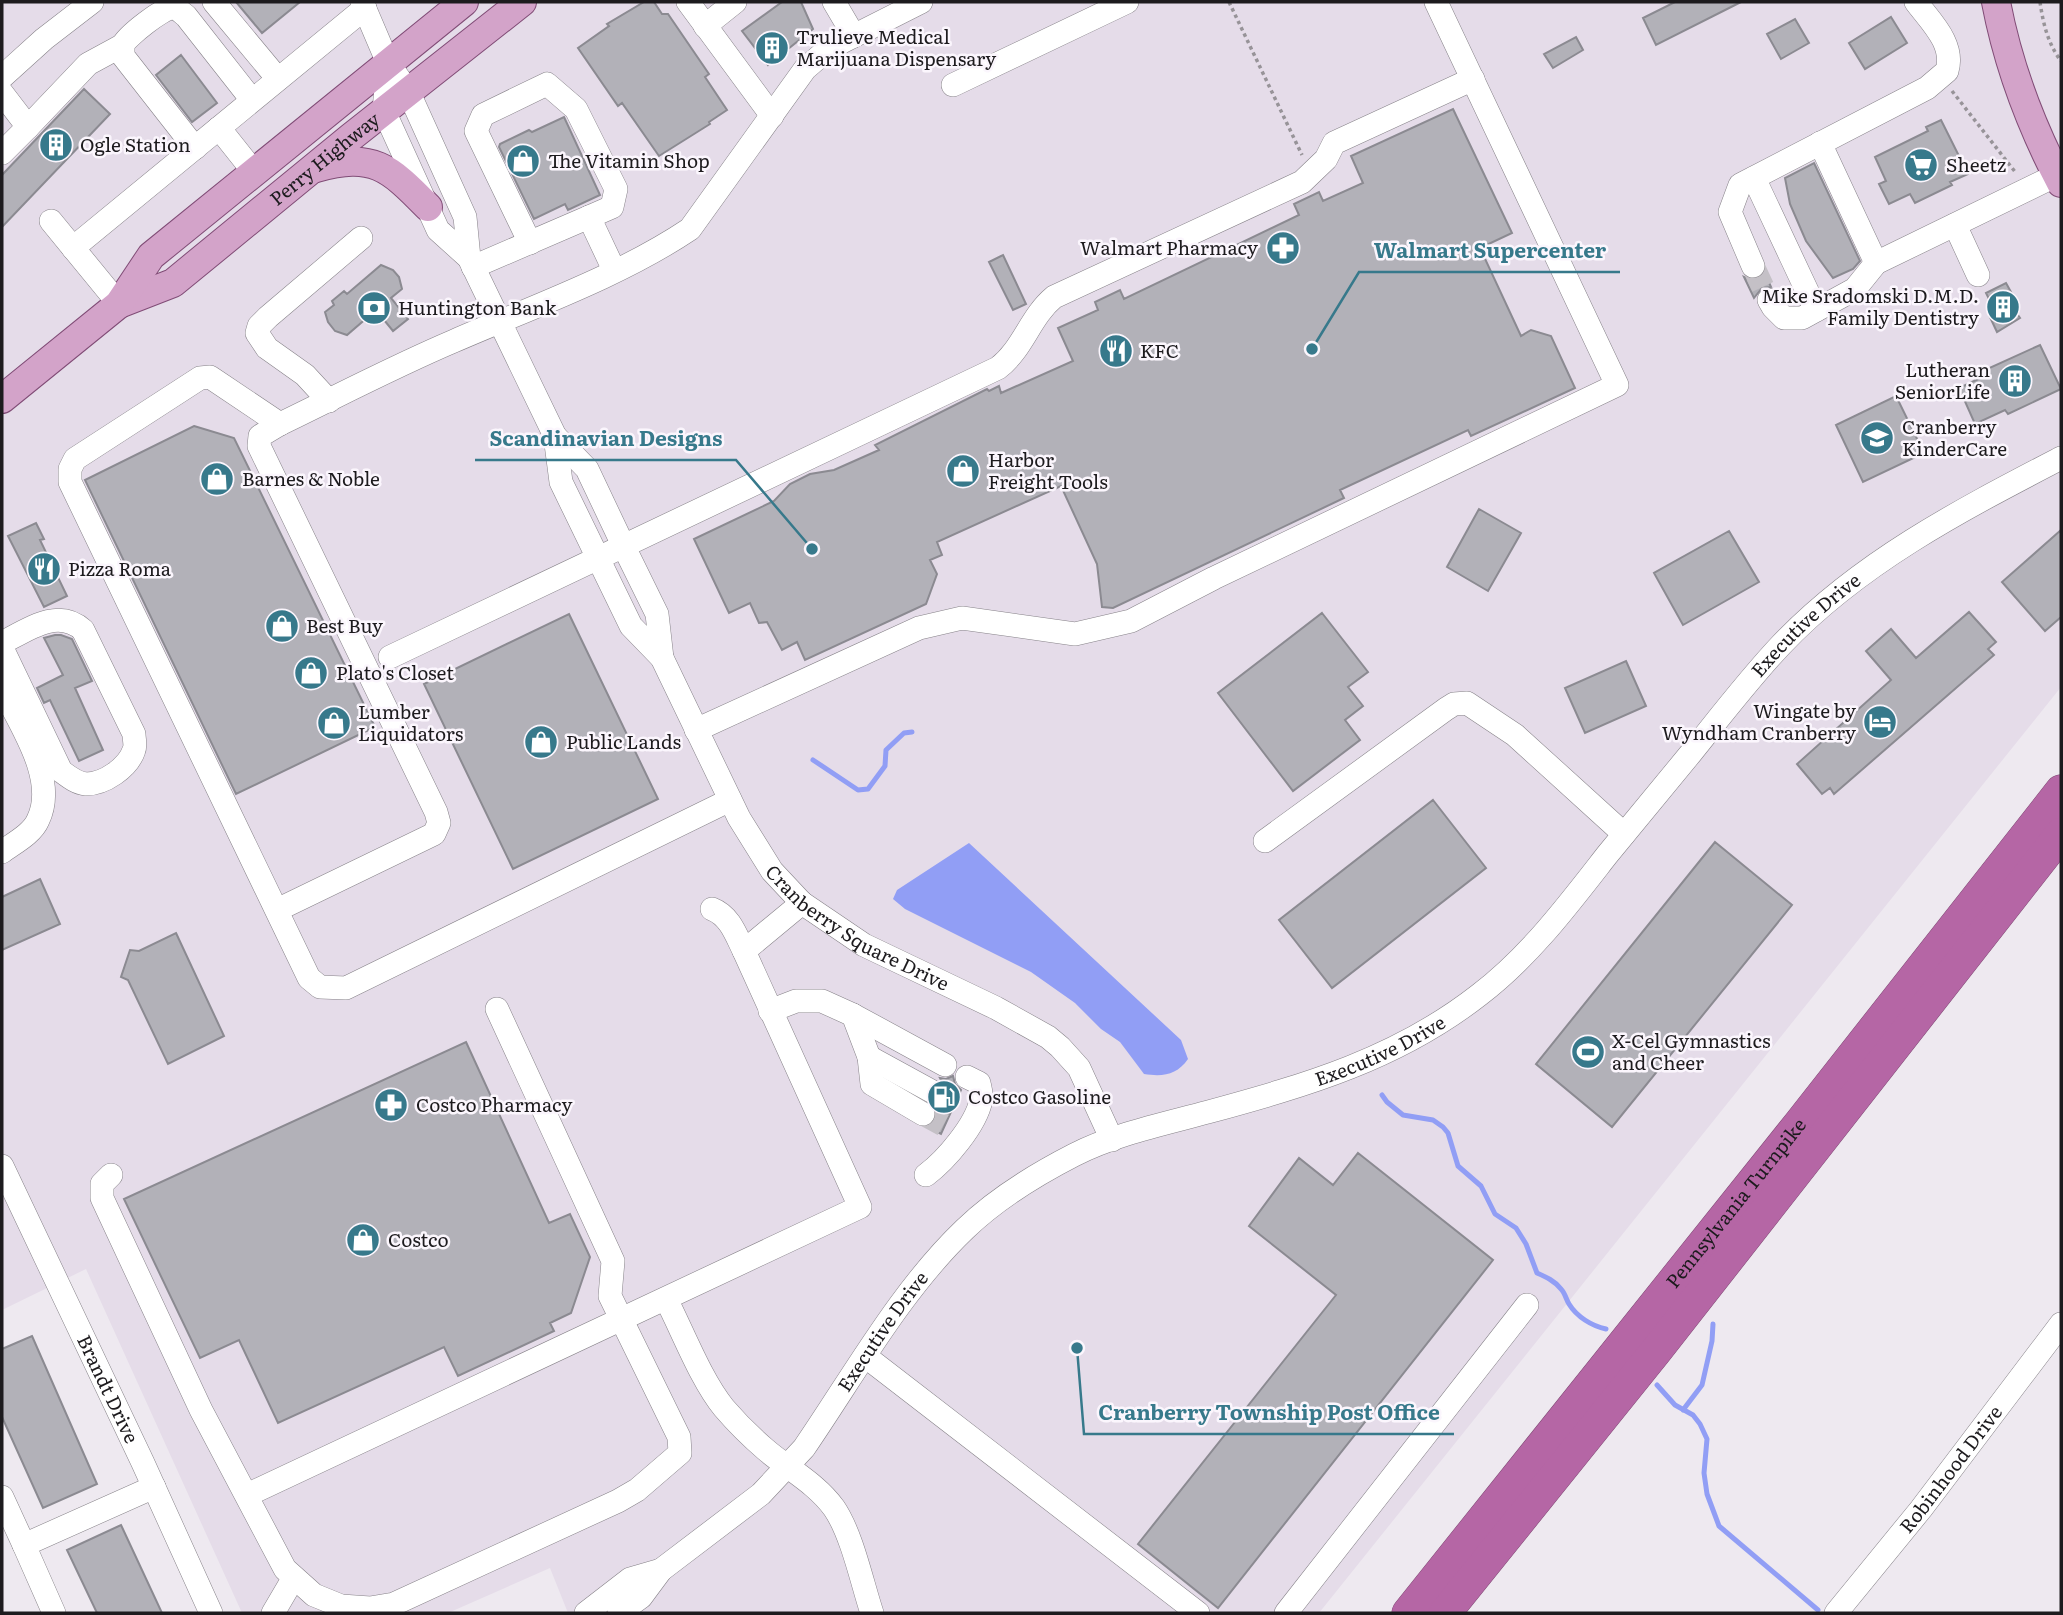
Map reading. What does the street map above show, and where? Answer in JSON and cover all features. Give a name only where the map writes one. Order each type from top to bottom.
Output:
[{"type":"highway","name":"Pennsylvania Turnpike","points":[[1408,1613],[1800,1123],[2061,791]]},
{"type":"highway","name":"Pennsylvania Turnpike","points":[[1445,1613],[1656,1351],[2061,834]]},
{"type":"main road","name":"Perry Highway","points":[[2,399],[119,304],[151,256],[464,2]]},
{"type":"main road","name":"Perry Highway","points":[[119,304],[173,283],[408,91],[522,2]]},
{"type":"main road","points":[[1996,2],[2008,54],[2019,85],[2060,177]]},
{"type":"main road","points":[[310,170],[348,161],[369,163],[396,176],[428,207]]},
{"type":"street","points":[[2,77],[92,2]]},
{"type":"street","points":[[214,2],[278,79]]},
{"type":"street","points":[[688,2],[772,116]]},
{"type":"street","points":[[705,26],[735,2]]},
{"type":"street","points":[[834,2],[854,36]]},
{"type":"street","points":[[277,910],[434,834],[439,823],[259,446],[260,436],[453,341],[664,247],[690,229],[805,69],[828,49],[921,2]]},
{"type":"street","points":[[953,85],[1126,2]]},
{"type":"street","points":[[696,730],[919,628],[962,618],[1075,635],[1131,621],[1214,578],[1617,385],[1436,2]]},
{"type":"street","points":[[1753,266],[1730,212],[1747,181],[1937,82],[1947,71],[1950,56],[1939,33],[1916,2]]},
{"type":"street","points":[[73,248],[278,79],[363,5],[388,64]]},
{"type":"street","points":[[2,153],[88,64],[123,45],[130,36],[161,13],[179,6],[252,100]]},
{"type":"street","points":[[123,45],[123,56],[129,66],[195,148]]},
{"type":"street","name":"Cranberry Square Drive","points":[[388,64],[408,91],[466,217],[471,262],[555,436],[561,482],[631,626],[662,658]]},
{"type":"street","name":"Cranberry Square Drive","points":[[388,64],[384,111],[438,230],[471,262]]},
{"type":"street","points":[[390,657],[998,368],[1018,348],[1045,305],[1054,297],[1287,189],[1311,175],[1326,159],[1334,143],[1473,79]]},
{"type":"street","points":[[471,262],[530,243],[612,207],[616,189],[576,109],[547,84],[483,114],[476,131],[530,243]]},
{"type":"street","points":[[2,93],[28,127]]},
{"type":"street","points":[[219,128],[254,172]]},
{"type":"street","points":[[1820,143],[1876,263]]},
{"type":"street","points":[[1769,300],[1778,313],[1792,320],[1802,318],[1856,289],[1876,263],[2060,177]]},
{"type":"street","points":[[1747,181],[1779,230],[1816,310]]},
{"type":"street","points":[[589,218],[614,270]]},
{"type":"street","points":[[51,222],[119,304]]},
{"type":"street","points":[[1955,225],[1978,275]]},
{"type":"street","points":[[1737,232],[1779,230]]},
{"type":"street","points":[[328,401],[305,375],[267,348],[257,333],[259,326],[268,317],[361,238]]},
{"type":"street","points":[[280,424],[210,377],[200,378],[75,459],[70,469],[70,482],[309,978],[320,988],[346,988],[730,800]]},
{"type":"street","name":"Cranberry Square Drive","points":[[555,436],[587,469],[657,614],[662,658],[696,730],[760,854],[786,888],[802,903],[864,945],[996,1008],[1048,1037],[1079,1068],[1112,1140]]},
{"type":"street","name":"Executive Drive","points":[[619,1613],[640,1597],[661,1570],[761,1494],[789,1466],[925,1275],[968,1226],[1020,1185],[1078,1153],[1112,1140],[1315,1082],[1365,1063],[1423,1033],[1482,993],[1532,948],[1748,682],[1808,619],[1872,567],[1925,532],[2061,458]]},
{"type":"street","points":[[44,622],[74,622],[83,630],[134,734],[135,749],[115,774],[85,784],[61,772],[2,645],[44,622]]},
{"type":"street","points":[[2,688],[36,758],[44,781],[45,800],[38,822],[27,834],[2,852]]},
{"type":"street","points":[[1265,841],[1446,709],[1467,703],[1515,735],[1624,834]]},
{"type":"street","points":[[744,951],[802,903]]},
{"type":"street","points":[[247,1495],[860,1207],[744,951],[722,912],[712,909]]},
{"type":"street","points":[[770,1012],[782,1005],[811,999],[832,1004],[945,1065]]},
{"type":"street","points":[[111,1175],[102,1184],[102,1198],[201,1410],[285,1569],[314,1595],[341,1606],[381,1608],[404,1600],[636,1490],[676,1458],[681,1446],[680,1437],[610,1296],[614,1261],[497,1009]]},
{"type":"street","points":[[853,1014],[869,1057],[872,1084],[923,1114]]},
{"type":"street","points":[[869,1057],[933,1092]]},
{"type":"street","points":[[926,1175],[952,1152],[953,1131],[965,1109],[982,1098],[979,1083],[967,1077]]},
{"type":"street","name":"Brandt Drive","points":[[2,1166],[211,1613]]},
{"type":"street","points":[[666,1299],[723,1407],[765,1450],[789,1466],[824,1496],[834,1509],[844,1525],[872,1613]]},
{"type":"street","points":[[1286,1613],[1527,1305]]},
{"type":"street","name":"Robinhood Drive","points":[[1836,1613],[1921,1509],[2061,1324]]},
{"type":"street","points":[[865,1356],[1198,1613]]},
{"type":"street","points":[[24,1545],[154,1488]]},
{"type":"street","points":[[2,1497],[54,1613]]},
{"type":"street","name":"Executive Drive","points":[[586,1613],[630,1579],[661,1570]]},
{"type":"street","points":[[273,1613],[293,1578]]},
{"type":"path","points":[[1229,2],[1311,175]]},
{"type":"path","points":[[2040,2],[2045,28],[2061,61]]},
{"type":"path","points":[[1951,89],[2017,175]]},
{"type":"shaded area","points":[[2,2],[2061,2],[2061,687],[1319,1613],[568,1613],[550,1568],[448,1613],[242,1613],[86,1269],[2,1310]]},
{"type":"water","points":[[969,843],[1181,1040],[1188,1059],[1179,1069],[1169,1074],[1144,1074],[1120,1042],[1101,1029],[1075,1003],[1031,972],[905,909],[893,899],[897,890]]},
{"type":"building","points":[[236,2],[300,2],[262,33]]},
{"type":"building","points":[[644,2],[654,2],[662,14],[668,14],[709,74],[705,77],[727,110],[659,156],[622,103],[618,106],[578,48],[609,26],[607,24]]},
{"type":"building","name":"Trulieve Medical Marijuana Dispensary","points":[[782,2],[801,2],[813,29],[768,65],[742,31]]},
{"type":"building","points":[[1675,2],[1741,2],[1656,45],[1643,18]]},
{"type":"building","points":[[1891,17],[1907,43],[1865,69],[1849,43]]},
{"type":"building","points":[[1795,19],[1809,43],[1781,59],[1767,34]]},
{"type":"building","points":[[1576,37],[1583,50],[1553,68],[1544,54]]},
{"type":"building","points":[[181,55],[217,103],[192,122],[156,75]]},
{"type":"building","name":"Ogle Station","points":[[84,89],[110,114],[2,227],[2,175]]},
{"type":"building","points":[[1453,109],[1512,233],[1480,248],[1521,336],[1531,330],[1551,336],[1575,388],[1471,436],[1468,430],[1340,490],[1344,498],[1113,608],[1102,607],[1097,564],[1061,486],[937,542],[942,555],[930,560],[937,574],[926,604],[805,660],[797,642],[782,650],[767,622],[759,623],[750,603],[729,613],[694,539],[774,501],[790,484],[810,474],[834,470],[879,450],[875,445],[987,389],[989,391],[999,386],[1001,393],[1073,361],[1058,328],[1098,310],[1095,302],[1120,290],[1124,299],[1299,215],[1294,204],[1319,192],[1323,201],[1363,183],[1351,156]]},
{"type":"building","points":[[564,117],[600,195],[568,210],[565,204],[534,219],[499,147],[500,144],[529,130],[532,132]]},
{"type":"building","name":"Sheetz","points":[[1941,120],[1968,174],[1915,203],[1910,194],[1889,204],[1879,184],[1886,181],[1875,157],[1928,131],[1926,127]]},
{"type":"building","points":[[1814,163],[1860,261],[1853,269],[1833,278],[1806,241],[1790,204],[1785,178]]},
{"type":"building","points":[[1003,255],[1026,304],[1013,310],[989,262]]},
{"type":"building","points":[[381,265],[393,270],[399,277],[402,289],[391,298],[408,319],[393,331],[376,310],[347,335],[335,331],[325,312],[334,305],[332,301],[344,291],[347,294]]},
{"type":"building","points":[[1765,273],[1771,287],[1762,288],[1754,298],[1744,277],[1758,279]]},
{"type":"building","name":"Mike Sradomski D.M.D. Family Dentistry","points":[[2006,283],[2016,301],[2010,304],[2020,318],[1997,332],[1989,315],[1995,311],[1986,293]]},
{"type":"building","name":"Lutheran SeniorLife","points":[[2040,345],[2061,389],[2008,414],[2005,410],[1975,424],[1959,388],[1987,375],[1985,370]]},
{"type":"building","points":[[1896,396],[1924,453],[1863,482],[1836,425]]},
{"type":"building","points":[[194,426],[234,438],[375,727],[236,794],[85,480]]},
{"type":"building","points":[[1479,509],[1521,533],[1488,591],[1447,567]]},
{"type":"building","points":[[36,523],[44,539],[40,540],[67,596],[44,607],[8,536]]},
{"type":"building","points":[[2061,530],[2061,617],[2045,631],[2002,582]]},
{"type":"building","points":[[1729,531],[1759,582],[1683,625],[1654,573]]},
{"type":"building","name":"Wingate by Wyndham Cranberry","points":[[1969,612],[1996,642],[1988,649],[1994,655],[1834,794],[1830,788],[1822,794],[1797,764],[1891,680],[1866,651],[1891,629],[1916,658]]},
{"type":"building","points":[[1322,613],[1368,672],[1348,687],[1363,706],[1345,720],[1360,740],[1293,791],[1218,693]]},
{"type":"building","name":"Public Lands","points":[[569,614],[658,799],[513,869],[424,684]]},
{"type":"building","points":[[55,635],[72,639],[92,681],[75,688],[103,750],[79,761],[50,700],[44,703],[37,688],[63,675],[44,638]]},
{"type":"building","points":[[1626,661],[1646,706],[1585,733],[1565,688]]},
{"type":"building","points":[[1433,800],[1486,868],[1332,988],[1279,920]]},
{"type":"building","points":[[1715,842],[1792,905],[1612,1127],[1536,1064]]},
{"type":"building","points":[[40,879],[60,924],[2,950],[2,897]]},
{"type":"building","points":[[176,933],[224,1036],[168,1064],[128,980],[121,977],[130,950],[139,951]]},
{"type":"building","name":"Costco","points":[[466,1042],[549,1223],[570,1214],[590,1257],[571,1313],[550,1323],[554,1331],[458,1376],[444,1347],[278,1423],[239,1340],[200,1358],[124,1199]]},
{"type":"building","points":[[953,1076],[955,1084],[961,1090],[941,1134],[927,1127],[935,1120],[937,1113],[934,1106],[941,1104],[946,1098],[947,1091],[940,1078]]},
{"type":"building","points":[[1358,1153],[1493,1260],[1218,1608],[1138,1544],[1336,1295],[1249,1226],[1299,1158],[1333,1185]]},
{"type":"building","points":[[32,1336],[97,1484],[43,1508],[2,1417],[2,1349]]},
{"type":"building","points":[[121,1525],[162,1613],[97,1613],[67,1550]]},
{"type":"waterway","points":[[813,760],[858,790],[868,789],[885,766],[886,750],[904,733],[912,732]]},
{"type":"waterway","points":[[1382,1095],[1403,1115],[1433,1120],[1443,1127],[1448,1133],[1458,1166],[1481,1186],[1495,1214],[1516,1228],[1526,1244],[1537,1273],[1559,1286],[1572,1309],[1581,1317],[1606,1329]]},
{"type":"waterway","points":[[1683,1410],[1702,1385],[1713,1324]]},
{"type":"waterway","points":[[1657,1385],[1675,1405],[1693,1415],[1707,1439],[1704,1473],[1707,1494],[1719,1526],[1818,1610]]},
{"type":"tunnel","points":[[1753,266],[1769,300]]},
{"type":"tunnel","points":[[933,1092],[955,1103]]},
{"type":"tunnel","points":[[923,1114],[945,1126]]},
{"type":"place","name":"Trulieve Medical Marijuana Dispensary","points":[[772,48]]},
{"type":"place","name":"Ogle Station","points":[[56,145]]},
{"type":"place","name":"The Vitamin Shop","points":[[523,161]]},
{"type":"place","name":"Sheetz","points":[[1921,165]]},
{"type":"place","name":"Walmart Pharmacy","points":[[1283,248]]},
{"type":"place","name":"Mike Sradomski D.M.D. Family Dentistry","points":[[2003,307]]},
{"type":"place","name":"Huntington Bank","points":[[374,308]]},
{"type":"place","name":"Walmart Supercenter","points":[[1312,349]]},
{"type":"place","name":"KFC","points":[[1116,351]]},
{"type":"place","name":"Lutheran SeniorLife","points":[[2015,381]]},
{"type":"place","name":"Cranberry KinderCare","points":[[1877,438]]},
{"type":"place","name":"Harbor Freight Tools","points":[[963,471]]},
{"type":"place","name":"Barnes & Noble","points":[[217,479]]},
{"type":"place","name":"Scandinavian Designs","points":[[812,549]]},
{"type":"place","name":"Pizza Roma","points":[[44,569]]},
{"type":"place","name":"Best Buy","points":[[282,626]]},
{"type":"place","name":"Plato's Closet","points":[[311,673]]},
{"type":"place","name":"Wingate by Wyndham Cranberry","points":[[1880,722]]},
{"type":"place","name":"Lumber Liquidators","points":[[334,723]]},
{"type":"place","name":"Public Lands","points":[[541,742]]},
{"type":"place","name":"X-Cel Gymnastics and Cheer","points":[[1588,1052]]},
{"type":"place","name":"Costco Gasoline","points":[[944,1097]]},
{"type":"place","name":"Costco Pharmacy","points":[[391,1105]]},
{"type":"place","name":"Costco","points":[[363,1240]]},
{"type":"place","name":"Cranberry Township Post Office","points":[[1077,1348]]}]
